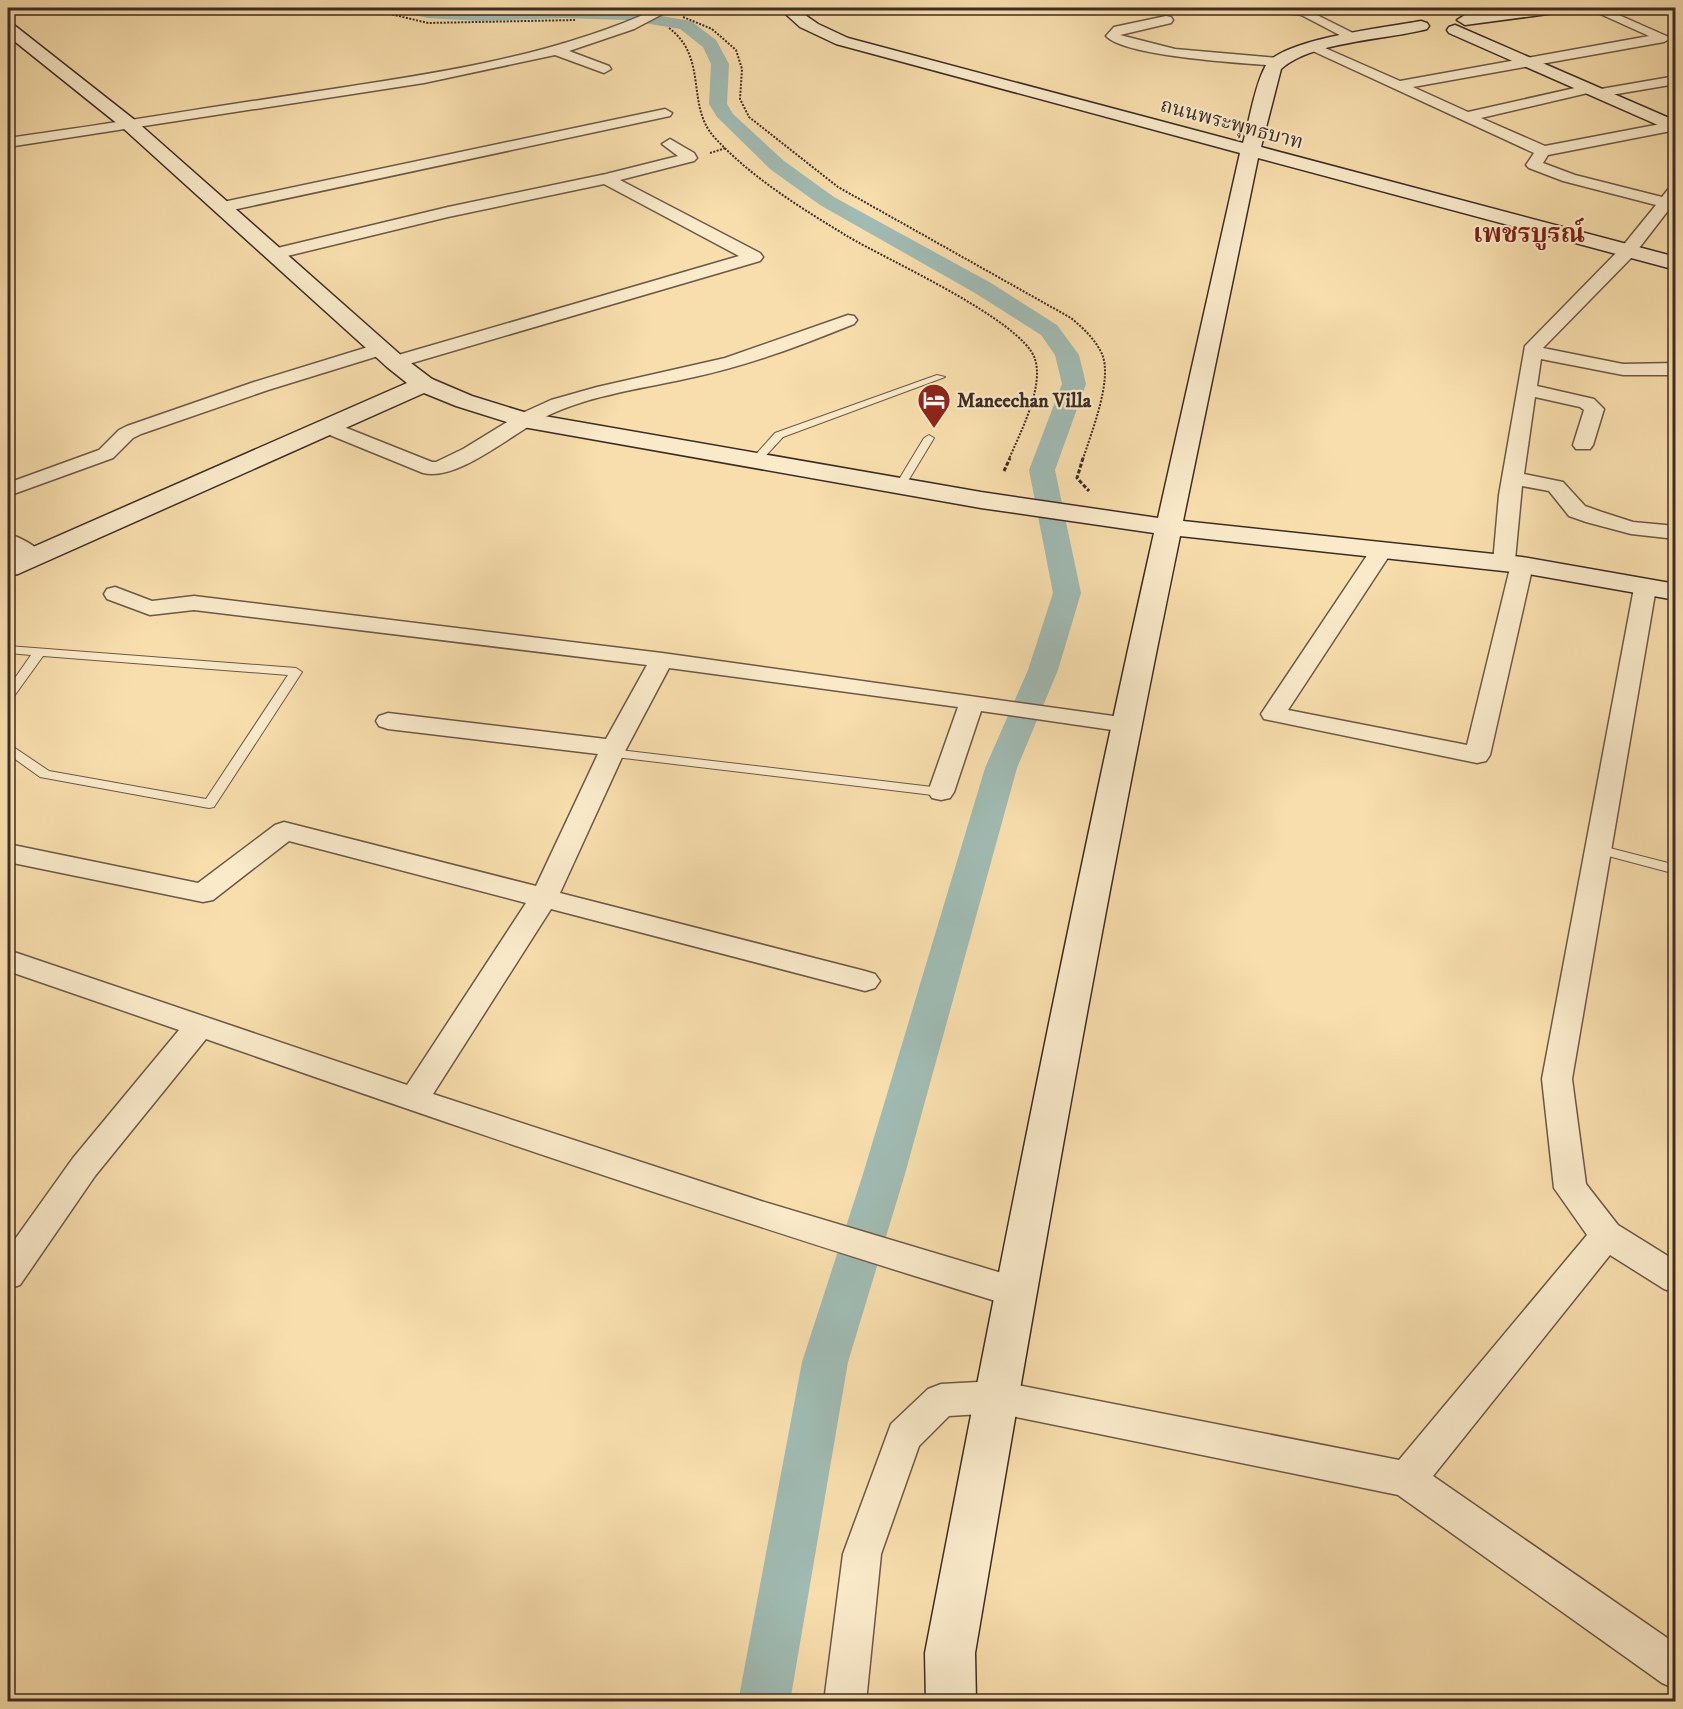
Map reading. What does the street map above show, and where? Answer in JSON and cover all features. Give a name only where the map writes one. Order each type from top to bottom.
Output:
[{"type":"street","points":[[8,143],[399,82],[525,59],[629,28],[668,8]]},
{"type":"street","name":"ถนนพระพุทธบาท","points":[[787,8],[802,23],[817,32],[842,41],[1250,152],[1676,264]]},
{"type":"street","points":[[1294,8],[1354,37]]},
{"type":"street","points":[[951,1701],[950,1653],[997,1397],[1114,722],[1168,527],[1250,152],[1273,67],[1293,52],[1354,37],[1437,21],[1555,8]]},
{"type":"street","points":[[1593,8],[1676,44]]},
{"type":"street","points":[[1166,20],[1119,30],[1113,36],[1120,40],[1175,53],[1278,62]]},
{"type":"street","points":[[1437,21],[1674,127]]},
{"type":"street","points":[[8,28],[130,125],[388,356],[424,384],[465,401],[523,420],[981,500],[1097,506],[1168,527],[1513,564],[1676,592]]},
{"type":"street","points":[[1398,86],[1662,38]]},
{"type":"street","points":[[1311,47],[1543,152],[1674,127]]},
{"type":"street","points":[[555,50],[604,69]]},
{"type":"street","points":[[1466,117],[1593,91],[1676,80]]},
{"type":"street","points":[[223,207],[665,113]]},
{"type":"street","points":[[275,254],[448,212],[606,179],[689,158],[670,144]]},
{"type":"street","points":[[1382,550],[1273,714],[1477,755],[1513,564],[1513,478],[1533,346],[1627,252],[1672,199],[1569,178],[1534,165],[1543,152]]},
{"type":"street","points":[[8,490],[106,454],[126,434],[134,430],[261,386],[388,356],[754,257],[606,179]]},
{"type":"street","points":[[327,427],[430,469],[450,464],[523,420],[557,405],[714,367],[772,350],[848,320]]},
{"type":"street","points":[[1533,352],[1626,368],[1660,371],[1676,369]]},
{"type":"street","points":[[8,568],[424,384]]},
{"type":"street","points":[[1526,388],[1587,403],[1594,410],[1583,445]]},
{"type":"street","points":[[1513,478],[1556,486],[1577,511],[1594,517],[1631,528],[1676,533]]},
{"type":"street","points":[[8,540],[33,556]]},
{"type":"street","points":[[1645,588],[1557,1079],[1570,1188],[1606,1235],[1676,1279]]},
{"type":"street","points":[[115,594],[150,608],[194,603],[662,660],[1114,722]]},
{"type":"street","points":[[413,1100],[543,898],[612,750],[662,660]]},
{"type":"street","points":[[941,792],[979,703]]},
{"type":"street","points":[[388,721],[612,750]]},
{"type":"street","points":[[8,853],[202,893],[284,831],[865,981]]},
{"type":"street","points":[[8,960],[413,1100],[762,1215],[1015,1292]]},
{"type":"street","points":[[8,1275],[84,1167],[200,1026]]},
{"type":"street","points":[[1407,1479],[1606,1235]]},
{"type":"street","points":[[845,1701],[862,1554],[904,1436],[941,1400],[997,1397],[1407,1479],[1676,1670]]},
{"type":"lane","points":[[1042,11],[1077,8]]},
{"type":"lane","points":[[1236,8],[1308,14]]},
{"type":"lane","points":[[755,461],[779,435],[940,376]]},
{"type":"lane","points":[[900,486],[929,438]]},
{"type":"lane","points":[[8,650],[296,672],[209,804],[45,774],[8,749]]},
{"type":"lane","points":[[8,696],[39,652]]},
{"type":"lane","points":[[612,750],[941,792]]},
{"type":"lane","points":[[1598,849],[1676,870]]},
{"type":"path","points":[[365,8],[428,23],[579,20]]},
{"type":"path","points":[[476,8],[561,8]]},
{"type":"path","points":[[679,16],[698,22],[732,44],[740,54],[742,67],[739,95],[741,106],[749,117],[838,187],[1071,318],[1093,338],[1103,358],[1104,380],[1077,478],[1097,506]]},
{"type":"path","points":[[664,27],[671,29],[681,37],[691,56],[704,125],[726,148],[803,210],[996,318],[1021,338],[1036,363],[1035,392],[1004,471]]},
{"type":"waterway","points":[[401,8],[428,13],[479,16],[562,13],[626,15],[685,25],[710,44],[720,64],[718,104],[726,117],[777,165],[827,201],[983,288],[1049,330],[1067,355],[1074,384],[1042,470],[1067,593],[1043,670],[1001,768],[884,1174],[825,1362],[764,1702]]},
{"type":"place","name":"Maneechan Villa","points":[[934,429]]},
{"type":"district","name":"เพชรบูรณ์","points":[[1529,233]]}]
